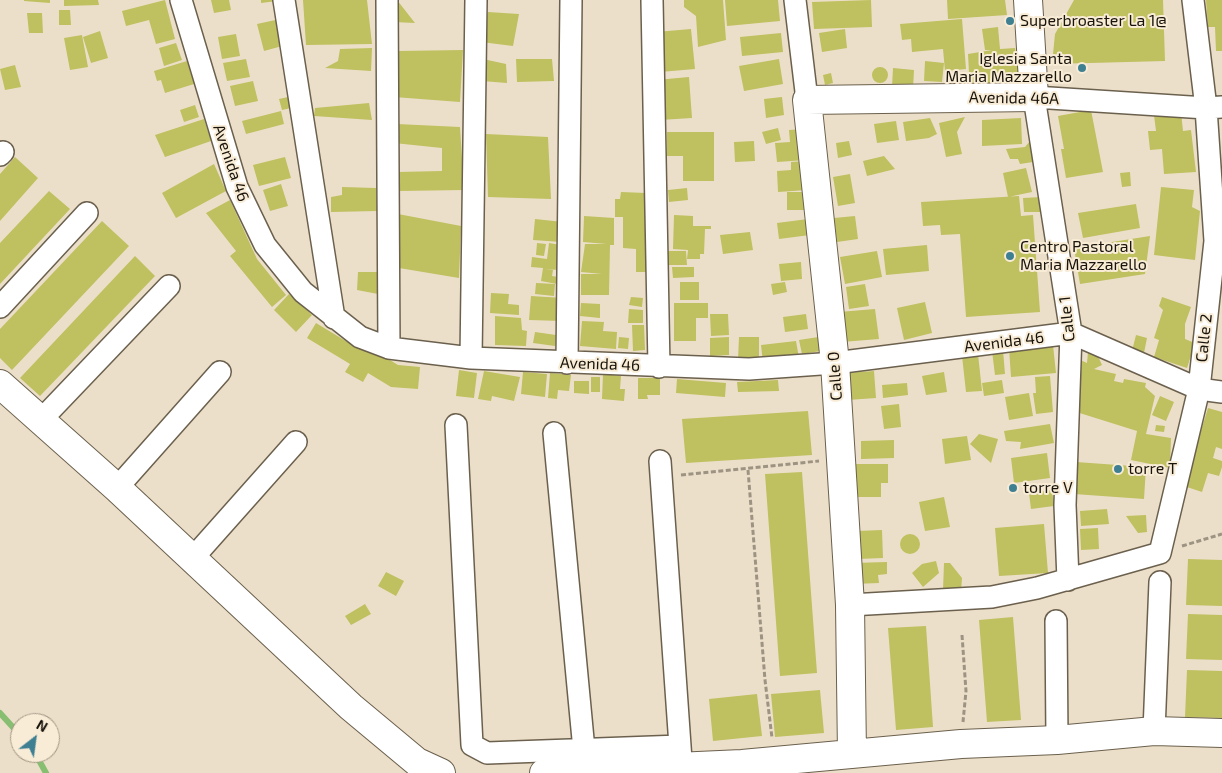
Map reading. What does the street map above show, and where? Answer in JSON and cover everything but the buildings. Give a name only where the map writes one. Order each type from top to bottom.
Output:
[{"type":"street","name":"Avenida 46","points":[[181,0],[237,187],[265,245],[303,292],[334,318],[360,337],[389,348],[471,358],[659,367],[750,369],[835,363],[1071,333]]},
{"type":"street","points":[[284,0],[334,318]]},
{"type":"street","points":[[387,0],[389,348]]},
{"type":"street","points":[[471,358],[476,0]]},
{"type":"street","points":[[567,363],[571,0]]},
{"type":"street","points":[[652,0],[659,367]]},
{"type":"street","name":"Calle 0","points":[[795,0],[835,363],[850,605],[852,754]]},
{"type":"street","name":"Calle 1","points":[[1028,0],[1034,97],[1071,333],[1065,506],[1068,580]]},
{"type":"street","name":"Calle 2","points":[[1160,553],[1199,389],[1215,241],[1214,108],[1194,0]]},
{"type":"street","name":"Avenida 46A","points":[[807,100],[1034,97],[1214,108]]},
{"type":"street","points":[[0,307],[87,213]]},
{"type":"street","points":[[40,421],[169,286]]},
{"type":"street","points":[[1071,333],[1199,389],[1222,392]]},
{"type":"street","points":[[116,488],[220,372]]},
{"type":"street","points":[[0,384],[116,488],[351,707],[417,762],[441,773]]},
{"type":"street","points":[[456,425],[472,745],[487,753],[584,750],[775,762],[960,744],[1057,740],[1154,731],[1222,733]]},
{"type":"street","points":[[554,433],[584,750]]},
{"type":"street","points":[[192,559],[296,442]]},
{"type":"street","points":[[660,469],[681,757]]},
{"type":"street","points":[[850,605],[992,597],[1068,580],[1160,553]]},
{"type":"street","points":[[1154,731],[1160,582]]},
{"type":"street","points":[[1056,622],[1057,740]]},
{"type":"street","points":[[544,773],[681,757]]},
{"type":"path","points":[[660,469],[748,470],[841,459]]},
{"type":"path","points":[[748,470],[765,680],[775,762]]},
{"type":"path","points":[[1160,553],[1222,534]]},
{"type":"path","points":[[960,744],[966,691],[962,635]]},
{"type":"waterway","points":[[0,713],[10,724]]},
{"type":"waterway","points":[[40,763],[46,773]]},
{"type":"place","name":"Superbroaster La 1@","points":[[1010,21]]},
{"type":"place","name":"Iglesia Santa Maria Mazzarello","points":[[1082,68]]},
{"type":"place","name":"Centro Pastoral Maria Mazzarello","points":[[1010,256]]},
{"type":"place","name":"torre T","points":[[1118,469]]},
{"type":"place","name":"torre V","points":[[1013,488]]}]
